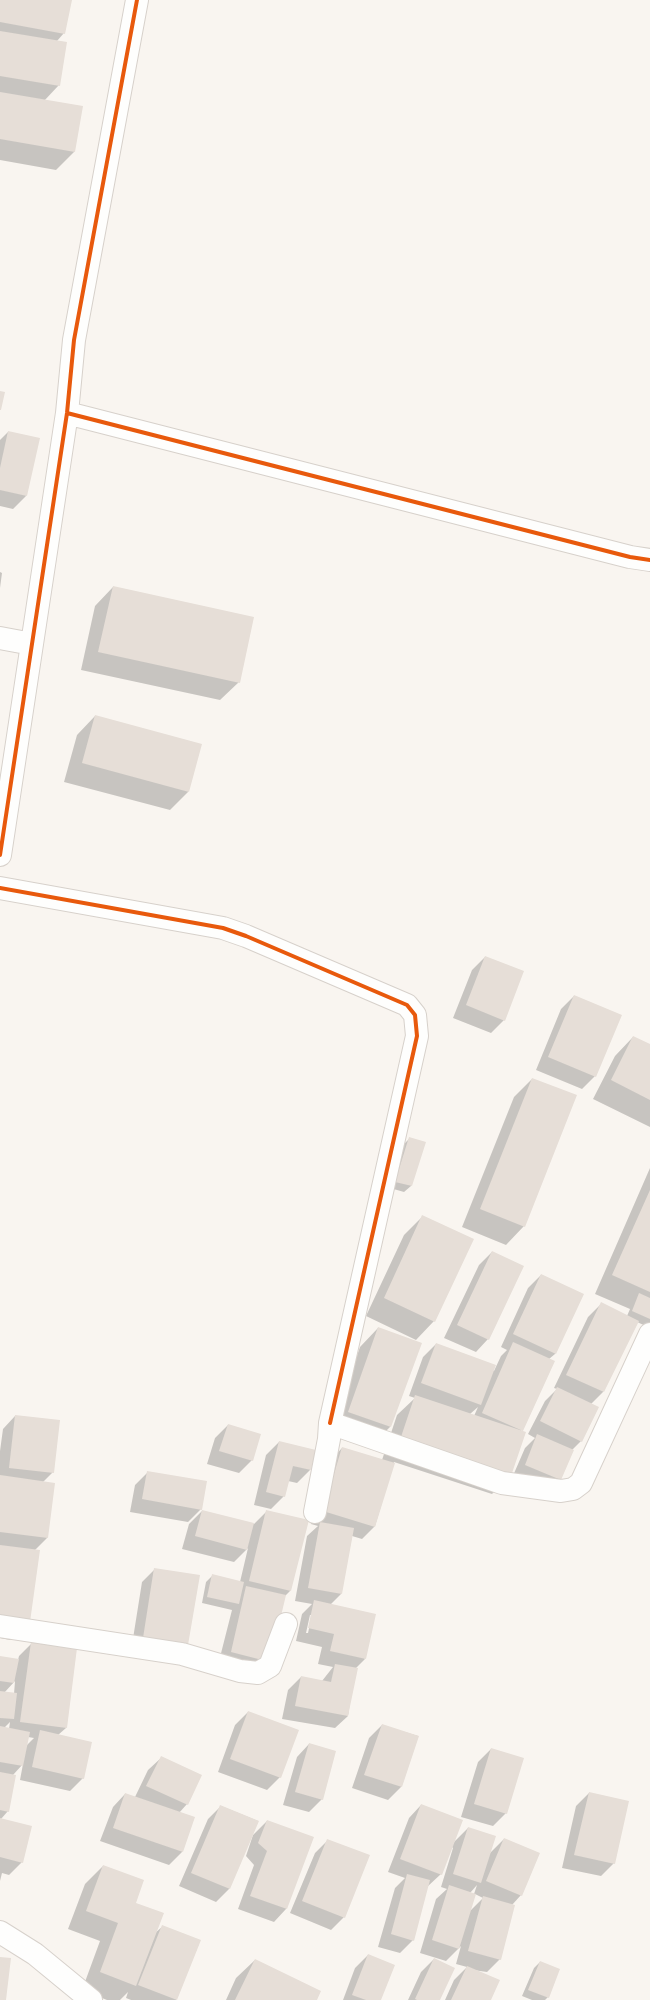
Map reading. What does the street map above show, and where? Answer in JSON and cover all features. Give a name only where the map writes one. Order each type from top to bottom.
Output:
[{"type":"street","points":[[0,856],[67,413],[74,340],[137,0]]},
{"type":"street","points":[[67,413],[630,557],[650,560]]},
{"type":"street","points":[[0,638],[32,644]]},
{"type":"street","points":[[0,888],[223,928],[246,936],[407,1005],[415,1015],[417,1036],[330,1423],[330,1439],[315,1512]]},
{"type":"street","points":[[330,1423],[502,1483],[561,1491],[573,1489],[581,1483],[647,1346]]},
{"type":"street","points":[[0,1626],[182,1654],[240,1671],[258,1673],[270,1666],[286,1624]]},
{"type":"street","points":[[0,1932],[35,1954],[91,2000]]},
{"type":"building","points":[[0,0],[72,0],[65,34],[0,22]]},
{"type":"building","points":[[0,31],[67,42],[60,86],[0,76]]},
{"type":"building","points":[[0,92],[83,106],[75,152],[0,139]]},
{"type":"building","points":[[0,391],[5,392],[1,410],[0,410]]},
{"type":"building","points":[[8,431],[40,438],[27,496],[0,490],[0,468]]},
{"type":"building","points":[[113,586],[254,617],[240,683],[98,652]]},
{"type":"building","points":[[95,715],[202,744],[189,792],[82,763]]},
{"type":"building","points":[[485,956],[524,971],[505,1021],[466,1005]]},
{"type":"building","points":[[574,995],[622,1015],[596,1077],[548,1057]]},
{"type":"building","points":[[633,1036],[650,1044],[650,1100],[611,1080]]},
{"type":"building","points":[[532,1078],[577,1095],[525,1227],[480,1209]]},
{"type":"building","points":[[409,1137],[426,1142],[412,1186],[395,1182]]},
{"type":"building","points":[[650,1190],[650,1292],[612,1275]]},
{"type":"building","points":[[422,1215],[474,1239],[435,1322],[384,1298]]},
{"type":"building","points":[[492,1251],[524,1266],[489,1340],[457,1325]]},
{"type":"building","points":[[541,1274],[584,1294],[556,1354],[513,1334]]},
{"type":"building","points":[[639,1293],[650,1298],[650,1319],[632,1311]]},
{"type":"building","points":[[601,1302],[639,1321],[604,1392],[566,1375]]},
{"type":"building","points":[[378,1327],[422,1343],[391,1427],[348,1412]]},
{"type":"building","points":[[513,1342],[555,1361],[523,1431],[482,1413]]},
{"type":"building","points":[[436,1343],[496,1365],[481,1405],[421,1383]]},
{"type":"building","points":[[557,1387],[599,1407],[582,1442],[540,1421]]},
{"type":"building","points":[[415,1395],[526,1432],[511,1476],[400,1440]]},
{"type":"building","points":[[15,1415],[60,1420],[54,1473],[9,1468]]},
{"type":"building","points":[[228,1424],[261,1434],[253,1461],[219,1451]]},
{"type":"building","points":[[537,1434],[574,1450],[561,1480],[525,1465]]},
{"type":"building","points":[[279,1441],[316,1450],[311,1470],[293,1466],[285,1497],[266,1492]]},
{"type":"building","points":[[342,1447],[395,1463],[375,1527],[323,1511]]},
{"type":"building","points":[[147,1471],[207,1481],[202,1510],[142,1499]]},
{"type":"building","points":[[0,1475],[55,1483],[48,1538],[0,1532]]},
{"type":"building","points":[[202,1510],[254,1523],[247,1550],[195,1536]]},
{"type":"building","points":[[266,1510],[309,1520],[291,1591],[249,1581]]},
{"type":"building","points":[[320,1522],[354,1528],[342,1594],[308,1588]]},
{"type":"building","points":[[0,1545],[40,1550],[30,1622],[0,1618]]},
{"type":"building","points":[[154,1568],[200,1575],[188,1645],[143,1638]]},
{"type":"building","points":[[212,1574],[244,1582],[239,1604],[207,1597]]},
{"type":"building","points":[[246,1586],[286,1595],[270,1662],[231,1652]]},
{"type":"building","points":[[314,1600],[376,1614],[366,1659],[330,1651],[334,1634],[308,1628]]},
{"type":"building","points":[[31,1642],[77,1648],[67,1728],[20,1722]]},
{"type":"building","points":[[0,1656],[19,1659],[14,1683],[0,1681]]},
{"type":"building","points":[[335,1664],[358,1668],[348,1716],[295,1706],[301,1676],[331,1682]]},
{"type":"building","points":[[0,1691],[17,1693],[14,1719],[0,1718]]},
{"type":"building","points":[[248,1711],[299,1730],[281,1778],[230,1759]]},
{"type":"building","points":[[382,1724],[419,1736],[402,1787],[364,1775]]},
{"type":"building","points":[[0,1726],[30,1732],[23,1766],[0,1762]]},
{"type":"building","points":[[40,1730],[92,1742],[84,1779],[32,1767]]},
{"type":"building","points":[[309,1743],[336,1751],[323,1800],[295,1792]]},
{"type":"building","points":[[491,1748],[524,1758],[507,1814],[474,1804]]},
{"type":"building","points":[[161,1756],[202,1775],[188,1805],[146,1786]]},
{"type":"building","points":[[0,1772],[16,1775],[9,1812],[0,1810]]},
{"type":"building","points":[[589,1792],[629,1801],[615,1864],[574,1855]]},
{"type":"building","points":[[125,1793],[195,1817],[183,1852],[113,1828]]},
{"type":"building","points":[[421,1804],[463,1820],[442,1875],[400,1859]]},
{"type":"building","points":[[220,1805],[259,1821],[230,1889],[191,1873]]},
{"type":"building","points":[[0,1818],[32,1826],[23,1863],[0,1857]]},
{"type":"building","points":[[267,1820],[314,1837],[287,1909],[250,1896],[267,1851],[258,1843]]},
{"type":"building","points":[[468,1827],[496,1836],[481,1883],[453,1874]]},
{"type":"building","points":[[504,1838],[540,1853],[522,1896],[486,1881]]},
{"type":"building","points":[[327,1839],[370,1855],[345,1918],[302,1901]]},
{"type":"building","points":[[103,1865],[144,1880],[136,1903],[164,1913],[136,1986],[100,1972],[118,1923],[86,1911]]},
{"type":"building","points":[[407,1874],[430,1880],[414,1941],[391,1934]]},
{"type":"building","points":[[449,1885],[476,1894],[459,1949],[432,1940]]},
{"type":"building","points":[[483,1896],[515,1905],[501,1960],[468,1951]]},
{"type":"building","points":[[162,1925],[201,1940],[177,2000],[138,1985]]},
{"type":"building","points":[[368,1954],[395,1965],[381,2000],[366,2000],[352,1995]]},
{"type":"building","points":[[0,1957],[11,1958],[6,2000],[0,2000]]},
{"type":"building","points":[[434,1958],[455,1968],[440,2000],[417,2000],[415,1999]]},
{"type":"building","points":[[255,1959],[321,1991],[317,2000],[235,2000]]},
{"type":"building","points":[[540,1961],[560,1969],[549,1998],[528,1990]]},
{"type":"building","points":[[467,1966],[500,1980],[491,2000],[451,2000]]},
{"type":"cycle path","points":[[0,855],[67,413],[74,340],[137,0]]},
{"type":"cycle path","points":[[67,413],[630,557],[650,560]]},
{"type":"cycle path","points":[[0,888],[223,928],[246,936],[407,1005],[415,1015],[417,1036],[330,1423]]}]
